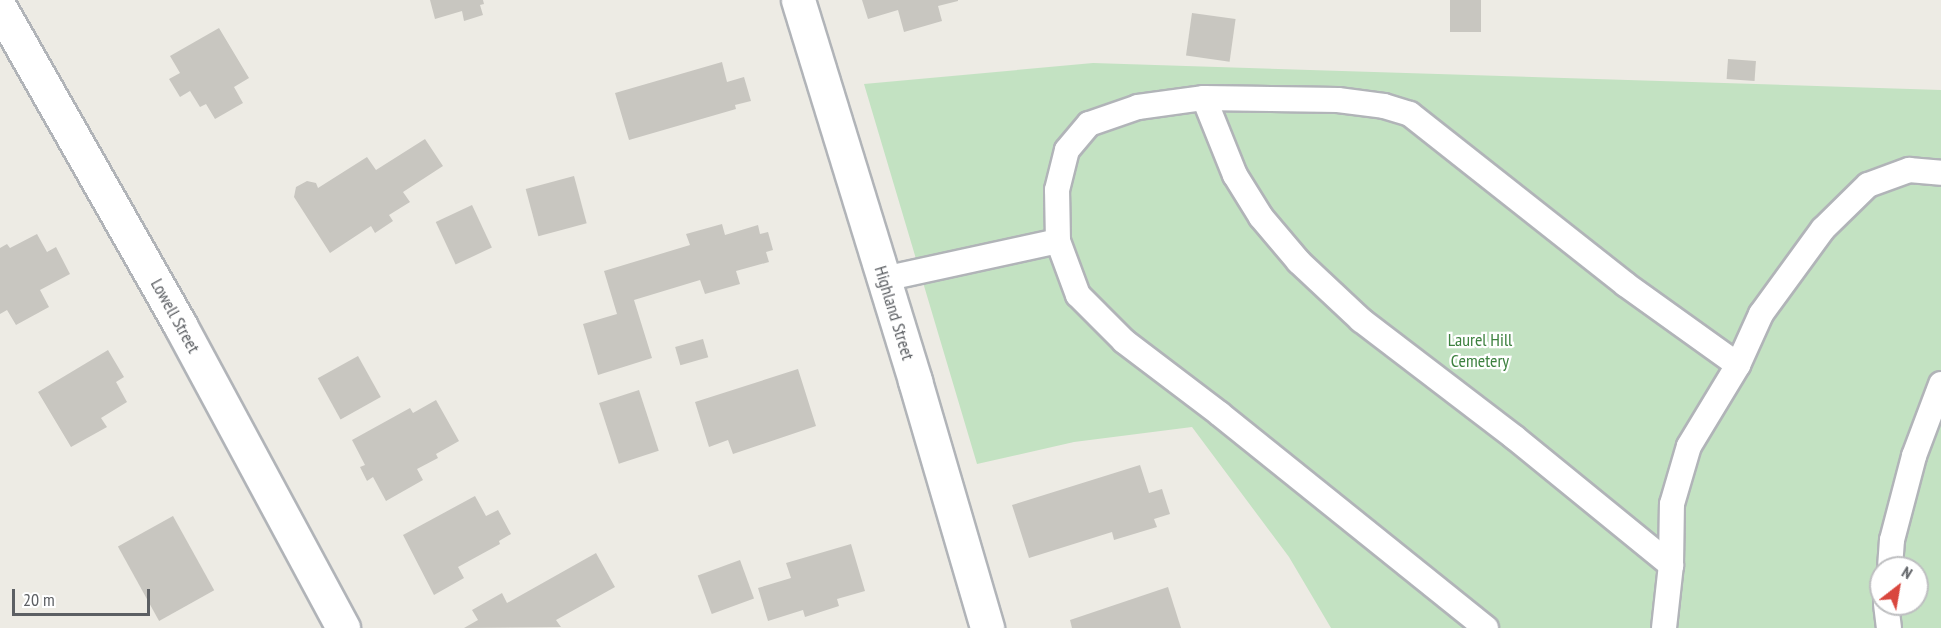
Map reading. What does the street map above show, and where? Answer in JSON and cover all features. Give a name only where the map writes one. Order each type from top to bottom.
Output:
[{"type":"main road","name":"Highland Street","points":[[798,0],[884,279],[987,628]]},
{"type":"main road","name":"Lowell Street","points":[[0,8],[180,325],[343,628]]},
{"type":"lane","points":[[1203,98],[1235,175],[1261,217],[1299,262],[1362,320],[1514,437],[1671,565]]},
{"type":"lane","points":[[1486,628],[1220,414],[1124,341],[1078,295],[1058,241],[1057,190],[1067,150],[1089,123],[1138,107],[1203,98],[1338,100],[1384,106],[1410,114],[1625,284],[1738,365]]},
{"type":"lane","points":[[1664,628],[1671,565],[1672,504],[1689,446],[1738,365],[1761,314],[1823,229],[1868,185],[1909,170],[1941,173]]},
{"type":"lane","points":[[884,279],[1058,241]]},
{"type":"lane","points":[[1891,556],[1892,540],[1914,456],[1941,384]]},
{"type":"green space","name":"Laurel Hill Cemetery","points":[[1093,63],[1941,90],[1941,628],[1331,628],[1289,557],[1192,427],[1074,442],[977,464],[864,84]]},
{"type":"building","points":[[430,0],[483,0],[484,4],[480,5],[483,15],[464,21],[462,11],[435,19]]},
{"type":"building","points":[[862,0],[958,1],[938,6],[942,21],[904,32],[898,10],[868,19]]},
{"type":"building","points":[[1450,0],[1481,0],[1481,32],[1450,32]]},
{"type":"building","points":[[1192,13],[1236,19],[1230,62],[1186,56]]},
{"type":"building","points":[[219,28],[249,78],[234,87],[243,103],[215,119],[206,104],[200,107],[190,91],[180,97],[169,79],[180,73],[170,56]]},
{"type":"building","points":[[1728,59],[1756,61],[1755,81],[1727,79]]},
{"type":"building","points":[[722,62],[727,82],[744,77],[751,101],[735,105],[736,109],[629,140],[615,93]]},
{"type":"building","points":[[425,139],[443,166],[403,192],[410,202],[389,215],[393,221],[375,233],[371,226],[330,253],[294,197],[296,187],[307,181],[316,183],[318,188],[367,157],[376,170]]},
{"type":"building","points":[[574,176],[587,223],[538,236],[526,189]]},
{"type":"building","points":[[472,205],[492,248],[456,265],[436,222]]},
{"type":"building","points":[[722,224],[725,235],[758,225],[760,234],[768,232],[773,250],[766,252],[769,262],[736,271],[740,284],[705,294],[700,280],[634,300],[652,358],[598,375],[583,324],[617,314],[604,271],[690,245],[686,234]]},
{"type":"building","points":[[37,234],[47,252],[56,247],[70,274],[40,290],[49,307],[16,325],[7,310],[0,314],[0,248],[7,244],[10,248]]},
{"type":"building","points":[[703,339],[708,357],[680,365],[675,347]]},
{"type":"building","points":[[108,350],[124,377],[116,382],[127,402],[101,418],[107,427],[71,447],[38,392]]},
{"type":"building","points":[[358,356],[381,397],[341,419],[318,378]]},
{"type":"building","points":[[798,369],[816,426],[733,454],[728,440],[709,447],[695,402]]},
{"type":"building","points":[[639,390],[659,451],[619,464],[599,403]]},
{"type":"building","points":[[436,400],[459,441],[436,454],[438,458],[417,469],[423,480],[386,501],[373,477],[367,481],[360,467],[365,465],[352,440],[410,408],[413,413]]},
{"type":"building","points":[[1140,465],[1149,493],[1162,489],[1170,514],[1154,519],[1157,527],[1114,540],[1112,532],[1029,558],[1012,505]]},
{"type":"building","points":[[475,496],[486,516],[498,510],[511,534],[499,541],[500,544],[458,567],[464,578],[434,595],[403,535]]},
{"type":"building","points":[[173,516],[214,590],[159,621],[118,547]]},
{"type":"building","points":[[851,544],[865,591],[837,599],[839,606],[805,617],[803,610],[768,621],[758,588],[791,578],[786,563]]},
{"type":"building","points":[[596,553],[615,587],[556,620],[561,627],[464,628],[478,620],[472,610],[502,593],[507,603]]},
{"type":"building","points":[[740,560],[754,599],[712,614],[698,575]]},
{"type":"building","points":[[1168,587],[1181,628],[1072,628],[1070,620]]}]
